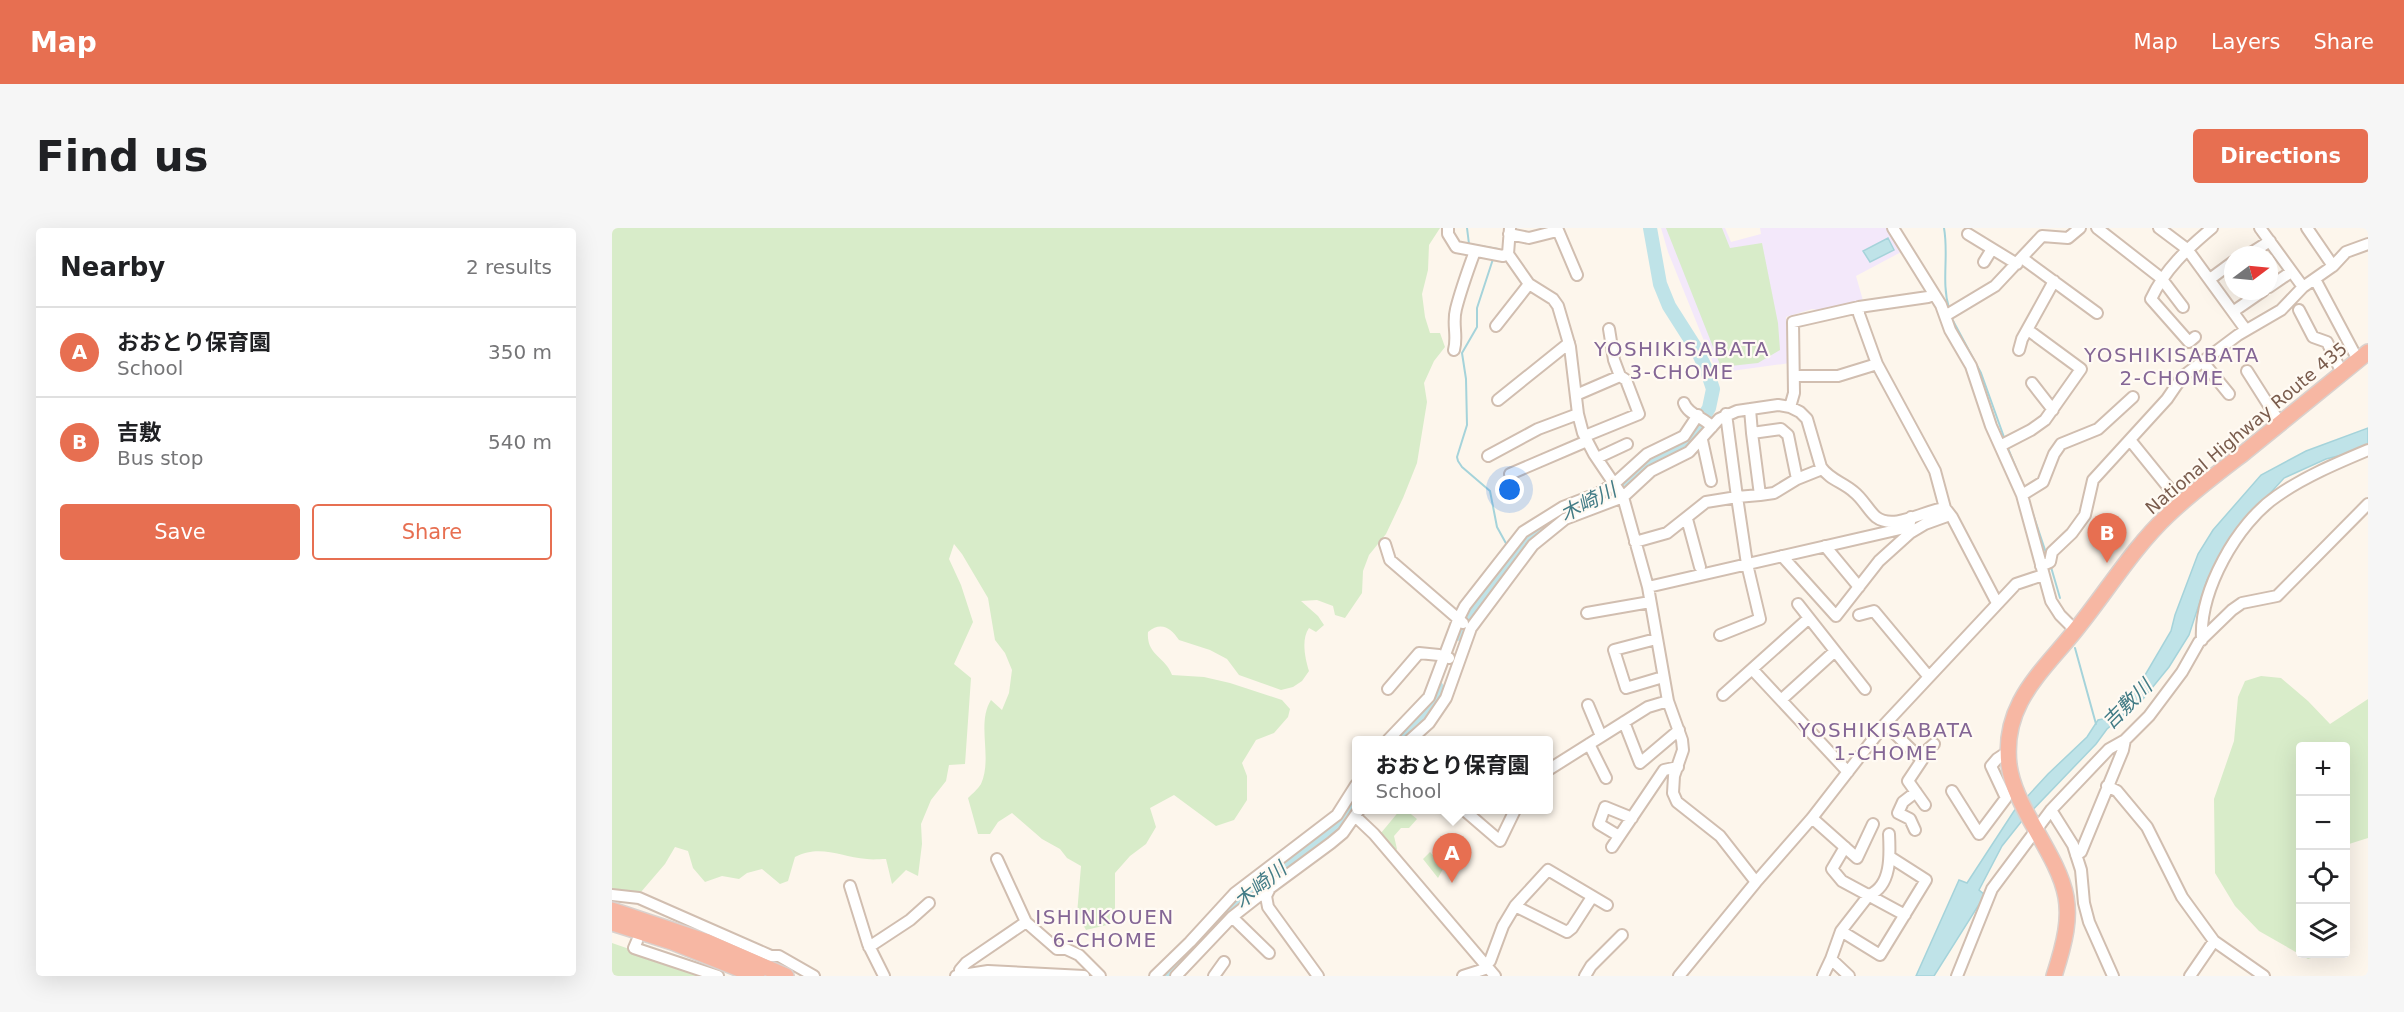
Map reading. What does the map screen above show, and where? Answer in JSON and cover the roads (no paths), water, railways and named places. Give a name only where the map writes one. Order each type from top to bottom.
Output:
[{"type":"highway","name":"National Highway Route 435","points":[[2054,976],[2067,930],[2067,899],[2056,863],[2014,787],[2009,765],[2011,724],[2025,690],[2075,630],[2136,549],[2181,503],[2363,356]]},
{"type":"highway","points":[[612,910],[705,941],[786,976]]},
{"type":"highway","points":[[612,923],[672,942],[757,976]]},
{"type":"street","points":[[1448,228],[1448,234],[1456,247],[1503,256],[1508,254]]},
{"type":"street","points":[[1893,228],[1934,294],[1971,366],[2000,446],[2022,495],[2054,609],[2075,630]]},
{"type":"street","points":[[1945,316],[1995,286],[2042,236],[2053,233],[2068,238],[2080,228]]},
{"type":"street","points":[[2097,228],[2161,278],[2183,307]]},
{"type":"street","points":[[2195,337],[2189,342],[2151,299],[2161,278],[2187,249],[2212,228]]},
{"type":"street","points":[[2260,228],[2303,287]]},
{"type":"street","points":[[2307,228],[2333,266]]},
{"type":"street","points":[[1577,275],[1557,229],[1529,238],[1510,231],[1508,254],[1529,284],[1553,299],[1558,306],[1569,343],[1578,414],[1586,439],[1623,497],[1648,587],[1668,701],[1679,730],[1683,750],[1673,785],[1677,802],[1720,836],[1756,882]]},
{"type":"street","points":[[2167,230],[2187,249],[2246,330]]},
{"type":"street","points":[[1968,234],[2054,281],[2097,314]]},
{"type":"street","points":[[2262,246],[2270,241]]},
{"type":"street","points":[[1679,976],[1812,818],[1885,724],[2016,584],[2042,571],[2050,562],[2052,552],[2085,515],[2093,480],[2112,456],[2130,440],[2167,399],[2182,377],[2246,330],[2281,310],[2303,287],[2333,266],[2346,252],[2368,244]]},
{"type":"street","points":[[1984,262],[1992,249]]},
{"type":"street","points":[[1454,350],[1457,339],[1453,327],[1456,310],[1474,250]]},
{"type":"street","points":[[2210,279],[2224,269]]},
{"type":"street","points":[[2278,281],[2291,272]]},
{"type":"street","points":[[2019,350],[2054,281]]},
{"type":"street","points":[[2317,283],[2363,356]]},
{"type":"street","points":[[1496,326],[1529,284]]},
{"type":"street","points":[[1790,407],[1794,393],[1793,322],[1859,307],[1928,297],[1934,294]]},
{"type":"street","points":[[2234,311],[2250,300]]},
{"type":"street","points":[[1859,307],[1859,314],[1877,364],[1935,471],[1947,512],[1997,603]]},
{"type":"street","points":[[2299,310],[2313,337],[2327,342],[2342,373]]},
{"type":"street","points":[[1510,474],[1639,414],[1626,380],[1620,376],[1614,360],[1609,329]]},
{"type":"street","points":[[2000,446],[2031,430],[2053,410],[2081,369],[2028,330]]},
{"type":"street","points":[[1498,400],[1569,343]]},
{"type":"street","points":[[2203,362],[2229,394]]},
{"type":"street","points":[[1794,376],[1838,376],[1877,364]]},
{"type":"street","points":[[2247,371],[2280,423]]},
{"type":"street","points":[[1576,395],[1620,376]]},
{"type":"street","points":[[2032,383],[2053,410]]},
{"type":"street","points":[[2022,495],[2043,482],[2054,454],[2061,444],[2098,429],[2133,397]]},
{"type":"street","points":[[1684,402],[1689,411],[1698,415],[1712,427]]},
{"type":"street","points":[[1415,736],[1438,711],[1446,698],[1471,628],[1539,539],[1565,519],[1623,497],[1651,471],[1689,452],[1726,414],[1778,405],[1800,412],[1807,419],[1822,469],[1830,478],[1855,493],[1876,517],[1910,526]]},
{"type":"street","points":[[1750,409],[1760,495]]},
{"type":"street","points":[[1488,456],[1538,429],[1578,414]]},
{"type":"street","points":[[1720,635],[1760,619],[1747,564],[1726,414]]},
{"type":"street","points":[[1393,736],[1429,697],[1465,606],[1513,544],[1531,527],[1563,507],[1599,493],[1615,483],[1647,454],[1684,436],[1698,415]]},
{"type":"street","points":[[1752,433],[1780,429],[1788,435],[1797,479]]},
{"type":"street","points":[[1702,440],[1711,481]]},
{"type":"street","points":[[2130,440],[2181,503]]},
{"type":"street","points":[[1597,458],[1627,444]]},
{"type":"street","points":[[2202,640],[2206,610],[2216,574],[2234,541],[2250,521],[2275,497],[2304,480],[2368,450]]},
{"type":"street","points":[[1635,542],[1667,532],[1687,519],[1706,502],[1774,493],[1797,479],[1822,469]]},
{"type":"street","points":[[1957,976],[1992,889],[2035,827],[2109,749],[2125,740],[2149,716],[2202,640],[2232,610],[2242,603],[2277,596],[2358,511],[2368,504]]},
{"type":"street","points":[[1782,556],[1836,616],[1910,526],[1947,512]]},
{"type":"street","points":[[1648,587],[1925,524],[1947,512]]},
{"type":"street","points":[[1687,519],[1700,567]]},
{"type":"street","points":[[1531,527],[1539,539]]},
{"type":"street","points":[[1385,544],[1390,560],[1458,620],[1471,628]]},
{"type":"street","points":[[1824,546],[1859,587]]},
{"type":"street","points":[[1495,570],[1508,580]]},
{"type":"street","points":[[1587,613],[1650,602]]},
{"type":"street","points":[[1798,604],[1865,689]]},
{"type":"street","points":[[1859,615],[1874,610],[1929,677]]},
{"type":"street","points":[[1723,694],[1809,618]]},
{"type":"street","points":[[1656,639],[1614,650],[1626,688],[1663,677]]},
{"type":"street","points":[[1781,700],[1835,651]]},
{"type":"street","points":[[1388,689],[1419,653],[1439,655],[1458,661]]},
{"type":"street","points":[[1752,669],[1848,772]]},
{"type":"street","points":[[1553,767],[1648,707],[1668,701]]},
{"type":"street","points":[[1588,705],[1601,736]]},
{"type":"street","points":[[1624,722],[1640,763],[1679,730]]},
{"type":"street","points":[[1885,724],[1922,760],[1908,781],[1925,805]]},
{"type":"street","points":[[2076,855],[2081,852],[2125,740]]},
{"type":"street","points":[[1588,744],[1606,778]]},
{"type":"street","points":[[1919,757],[1934,744]]},
{"type":"street","points":[[1952,791],[1979,834],[2006,798],[1991,766],[1996,759],[2008,751]]},
{"type":"street","points":[[1612,847],[1664,770],[1678,767]]},
{"type":"street","points":[[2107,786],[2117,791],[2147,827],[2182,897],[2214,941],[2264,976]]},
{"type":"street","points":[[1155,976],[1235,893],[1337,815],[1352,791]]},
{"type":"street","points":[[1915,831],[1910,819],[1898,813],[1903,802],[1916,792]]},
{"type":"street","points":[[1619,836],[1599,824],[1605,807],[1632,818]]},
{"type":"street","points":[[2051,810],[2073,845],[2081,870],[2084,903],[2089,922],[2113,976]]},
{"type":"street","points":[[1318,976],[1268,907],[1266,896],[1270,888],[1332,843],[1356,814]]},
{"type":"street","points":[[1358,814],[1489,969]]},
{"type":"street","points":[[1471,814],[1500,841],[1513,814]]},
{"type":"street","points":[[1812,818],[1857,858],[1873,824]]},
{"type":"street","points":[[1823,976],[1841,931],[1869,895],[1876,892],[1886,878],[1890,857],[1889,834]]},
{"type":"street","points":[[1845,847],[1832,869],[1842,881],[1905,915]]},
{"type":"street","points":[[1841,931],[1880,955],[1926,880],[1890,857]]},
{"type":"street","points":[[997,859],[1026,922],[1057,949],[1079,955],[1100,976]]},
{"type":"street","points":[[1489,969],[1503,926],[1515,906],[1548,870],[1607,905]]},
{"type":"street","points":[[850,886],[869,947],[884,976]]},
{"type":"street","points":[[612,895],[639,898],[648,905],[765,953],[779,956],[814,976]]},
{"type":"street","points":[[1179,975],[1232,917],[1260,895],[1266,896]]},
{"type":"street","points":[[1515,906],[1566,932],[1572,928],[1592,897]]},
{"type":"street","points":[[869,947],[910,920],[929,903]]},
{"type":"street","points":[[1232,917],[1269,953]]},
{"type":"street","points":[[958,975],[966,963],[1026,922]]},
{"type":"street","points":[[1585,976],[1591,966],[1622,935]]},
{"type":"street","points":[[637,941],[634,948],[718,976]]},
{"type":"street","points":[[2190,976],[2214,941]]},
{"type":"street","points":[[1831,959],[1849,976]]},
{"type":"street","points":[[1214,976],[1224,962]]},
{"type":"street","points":[[1463,976],[1489,969]]},
{"type":"street","points":[[958,975],[988,970],[1084,976]]},
{"type":"water","points":[[1888,238],[1894,250],[1870,262],[1863,251]]},
{"type":"water","name":"吉敷川","points":[[2368,428],[2368,445],[2326,459],[2284,478],[2234,533],[2207,580],[2189,635],[2169,667],[2143,699],[2107,729],[2096,744],[2021,822],[2002,846],[1979,890],[1985,895],[1934,976],[1916,976],[1959,880],[1967,883],[2014,811],[2087,737],[2098,720],[2108,718],[2127,703],[2141,682],[2171,631],[2198,554],[2213,530],[2261,475],[2306,451]]},
{"type":"waterway","points":[[1467,228],[1469,244],[1498,249],[1497,251]]},
{"type":"waterway","name":"木崎川","points":[[1457,634],[1468,614],[1524,540],[1564,512],[1613,493],[1648,462],[1683,442],[1699,425],[1709,408],[1713,389],[1697,350],[1669,306],[1660,284],[1650,228]]},
{"type":"waterway","points":[[1944,228],[1949,308]]},
{"type":"waterway","points":[[1493,259],[1477,308],[1477,327],[1462,353],[1466,379],[1467,425],[1457,457],[1462,467],[1490,491],[1497,527],[1508,547]]},
{"type":"waterway","points":[[1951,317],[1981,373],[2005,440]]},
{"type":"waterway","points":[[2007,446],[2025,490]]},
{"type":"waterway","points":[[2027,496],[2047,556]]},
{"type":"waterway","points":[[2051,567],[2060,598]]},
{"type":"waterway","name":"吉敷川","points":[[2075,648],[2096,724]]},
{"type":"waterway","name":"木崎川","points":[[1400,736],[1420,717],[1437,688]]},
{"type":"waterway","name":"木崎川","points":[[1166,976],[1224,914],[1340,820],[1352,803]]},
{"type":"place","name":"吉敷","points":[[2107,563]]},
{"type":"place","name":"おおとり保育園","points":[[1452,883]]},
{"type":"district","name":"YOSHIKISABATA 3-CHOME","points":[[1682,360]]},
{"type":"district","name":"YOSHIKISABATA 2-CHOME","points":[[2172,366]]},
{"type":"district","name":"YOSHIKISABATA 1-CHOME","points":[[1886,742]]},
{"type":"district","name":"ISHINKOUEN 6-CHOME","points":[[1105,928]]}]
